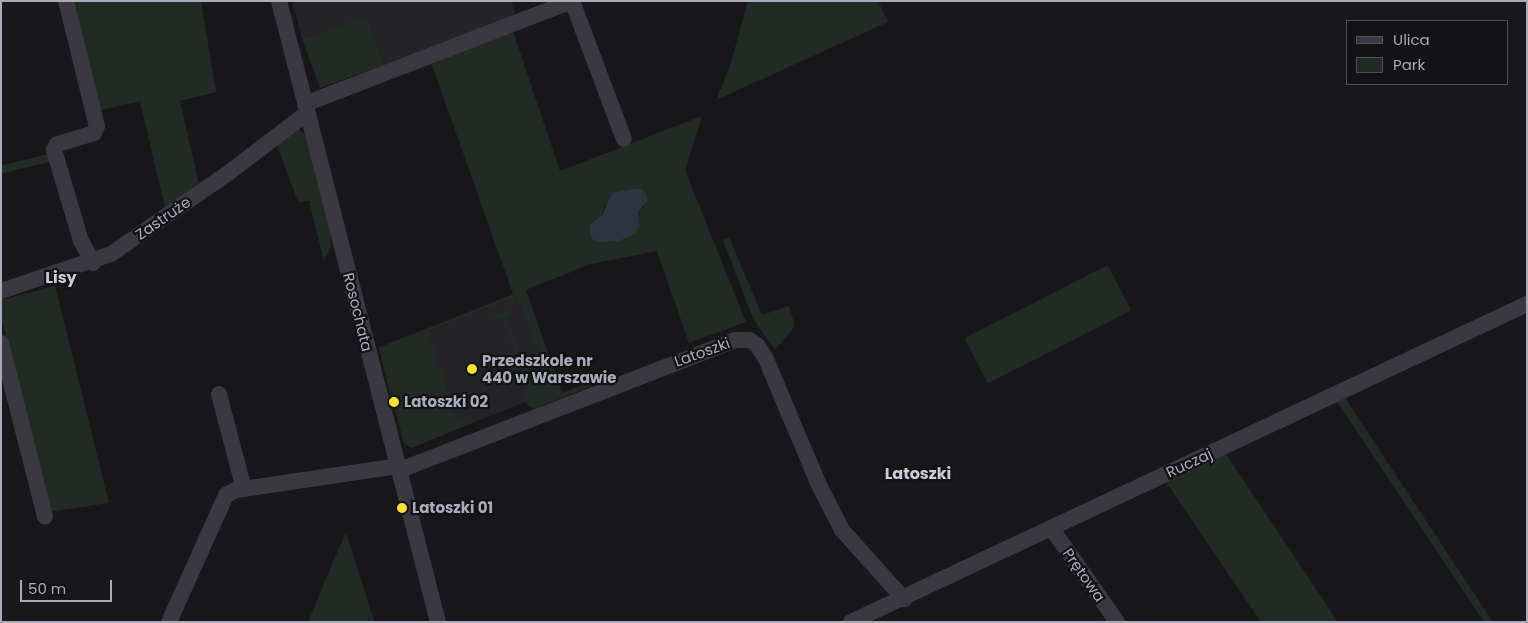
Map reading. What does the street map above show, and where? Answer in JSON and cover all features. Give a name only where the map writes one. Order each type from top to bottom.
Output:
[{"type":"street","points":[[66,1],[97,126],[94,133],[57,144],[54,150],[81,241],[93,263]]},
{"type":"street","name":"Rosochata","points":[[279,1],[438,622]]},
{"type":"street","points":[[572,1],[624,139]]},
{"type":"street","name":"Zastruże","points":[[1,291],[93,263],[111,254],[227,174],[306,109],[572,1]]},
{"type":"street","name":"Ruczaj","points":[[851,622],[904,599],[1527,304]]},
{"type":"street","name":"Latoszki","points":[[169,622],[219,505],[226,495],[244,489],[399,468],[735,340],[749,340],[757,345],[766,359],[818,486],[842,530],[904,599]]},
{"type":"street","points":[[1,344],[45,517]]},
{"type":"street","points":[[219,394],[244,489]]},
{"type":"street","name":"Prętowa","points":[[1052,529],[1117,622]]},
{"type":"shaded area","points":[[292,1],[511,1],[516,15],[384,65],[366,17],[302,39]]},
{"type":"shaded area","name":"Przedszkole nr 440 w Warszawie","points":[[526,290],[562,393],[529,401],[412,445],[384,345]]},
{"type":"green space","points":[[72,1],[201,1],[216,92],[180,101],[199,184],[165,208],[140,101],[101,110]]},
{"type":"green space","points":[[748,1],[878,1],[888,22],[716,100],[730,66]]},
{"type":"green space","points":[[366,16],[384,65],[320,88],[302,39]]},
{"type":"green space","points":[[513,31],[560,171],[702,116],[685,170],[746,322],[689,343],[657,251],[591,264],[526,290],[562,393],[597,379],[598,383],[534,409],[528,406],[524,397],[526,388],[549,378],[517,296],[428,331],[458,422],[460,412],[465,423],[489,416],[412,448],[404,444],[395,409],[398,408],[395,397],[391,397],[379,348],[513,294],[431,62]],"holes":[[[605,204],[645,206],[638,212],[640,227],[590,223],[602,215]]]},
{"type":"green space","points":[[294,126],[308,137],[331,235],[330,249],[324,261],[309,201],[298,202],[275,140]]},
{"type":"green space","points":[[48,154],[50,162],[2,174],[1,166]]},
{"type":"green space","points":[[729,237],[762,315],[789,306],[795,326],[775,350],[753,319],[723,240]]},
{"type":"green space","points":[[1108,265],[1131,310],[988,384],[965,338]]},
{"type":"green space","points":[[55,286],[109,503],[49,512],[1,316],[1,300]]},
{"type":"green space","points":[[508,310],[514,314],[506,318],[526,369],[535,368],[533,374],[521,378],[514,374],[523,370],[503,319],[494,320],[495,315]]},
{"type":"green space","points":[[1345,398],[1493,622],[1484,622],[1337,402]]},
{"type":"green space","points":[[1226,454],[1338,622],[1261,622],[1166,482]]},
{"type":"green space","points":[[346,532],[374,621],[308,622],[330,569]]},
{"type":"water","points":[[642,189],[647,195],[647,201],[638,212],[640,227],[636,233],[619,241],[599,242],[592,239],[589,225],[602,215],[612,193]]},
{"type":"place","name":"Przedszkole nr 440 w Warszawie","points":[[472,369]]},
{"type":"place","name":"Latoszki 02","points":[[394,402]]},
{"type":"place","name":"Latoszki 01","points":[[402,508]]},
{"type":"district","name":"Lisy","points":[[61,278]]},
{"type":"district","name":"Latoszki","points":[[918,474]]}]
